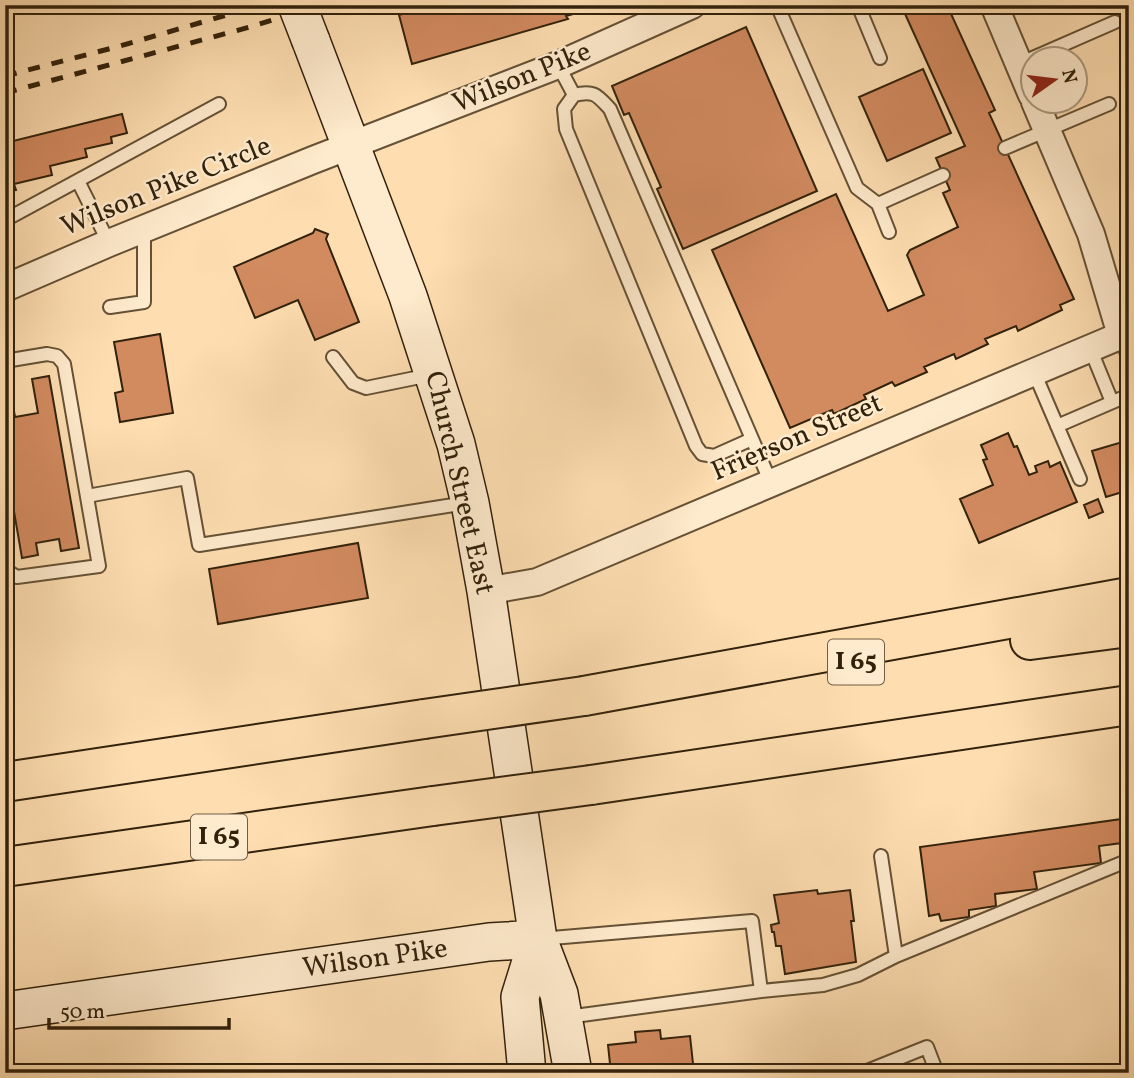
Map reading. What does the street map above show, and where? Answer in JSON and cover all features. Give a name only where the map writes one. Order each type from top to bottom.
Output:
[{"type":"highway","points":[[584,696],[1129,597]]},
{"type":"highway","name":"I 65","points":[[5,782],[584,696],[1129,627]]},
{"type":"highway","name":"I 65","points":[[5,867],[591,785],[1129,705]]},
{"type":"main road","name":"Church Street East","points":[[298,5],[435,374],[456,444],[486,591],[538,939],[559,994],[573,1073]]},
{"type":"main road","name":"Church Street East","points":[[527,1073],[520,997],[538,939]]},
{"type":"main road","name":"Wilson Pike","points":[[5,1012],[489,942],[538,939]]},
{"type":"street","name":"Wilson Pike","points":[[351,145],[558,65],[691,5]]},
{"type":"street","points":[[994,5],[1018,62]]},
{"type":"street","points":[[1041,116],[1091,234],[1125,334]]},
{"type":"street","name":"Wilson Pike Circle","points":[[5,288],[351,145]]},
{"type":"street","name":"Frierson Street","points":[[486,591],[537,582],[1125,334]]},
{"type":"lane","points":[[777,5],[857,188],[878,204],[889,232]]},
{"type":"lane","points":[[858,5],[880,58]]},
{"type":"lane","points":[[1060,46],[1115,22]]},
{"type":"lane","points":[[558,65],[574,95]]},
{"type":"lane","points":[[752,439],[714,456],[702,454],[695,446],[566,129],[564,109],[574,95],[587,92],[597,96],[610,109],[771,483]]},
{"type":"lane","points":[[5,220],[219,104]]},
{"type":"lane","points":[[1005,148],[1109,104]]},
{"type":"lane","points":[[878,204],[943,175]]},
{"type":"lane","points":[[78,181],[109,243]]},
{"type":"lane","points":[[110,307],[144,302],[144,229]]},
{"type":"lane","points":[[1125,334],[1129,361]]},
{"type":"lane","points":[[1090,348],[1112,402]]},
{"type":"lane","points":[[5,361],[47,354],[61,359],[66,370],[99,566],[17,577],[9,572],[5,564]]},
{"type":"lane","points":[[333,357],[353,383],[366,388],[435,374]]},
{"type":"lane","points":[[1034,372],[1080,479]]},
{"type":"lane","points":[[1057,426],[1129,395]]},
{"type":"lane","points":[[87,496],[187,478],[199,545],[470,503]]},
{"type":"lane","points":[[881,856],[896,956]]},
{"type":"lane","points":[[563,1017],[823,985],[858,975],[896,956],[1129,860]]},
{"type":"lane","points":[[538,939],[752,921],[761,991]]},
{"type":"lane","points":[[862,1073],[927,1047],[937,1073]]},
{"type":"building","points":[[425,5],[448,5],[449,11],[469,5],[605,5],[566,16],[568,19],[412,64],[399,15],[426,7]]},
{"type":"building","points":[[901,5],[947,5],[995,110],[989,113],[1074,299],[1060,305],[1062,310],[1018,331],[1016,326],[985,339],[988,344],[956,359],[954,354],[924,367],[927,372],[895,386],[892,382],[864,395],[866,399],[834,414],[832,410],[790,428],[712,250],[836,194],[888,311],[924,295],[907,255],[910,250],[958,227],[943,193],[950,190],[936,158],[965,146]]},
{"type":"building","points":[[746,27],[817,191],[683,249],[657,189],[661,187],[629,113],[624,115],[612,86]]},
{"type":"building","points":[[923,69],[951,133],[887,161],[859,97]]},
{"type":"building","points":[[122,114],[127,133],[111,137],[112,143],[85,149],[87,157],[50,166],[52,175],[14,184],[16,190],[5,192],[5,143]]},
{"type":"building","points":[[315,229],[328,234],[326,239],[359,322],[315,340],[298,300],[255,318],[234,267],[313,233]]},
{"type":"building","points":[[160,334],[173,413],[120,422],[115,393],[123,391],[114,342]]},
{"type":"building","points":[[49,376],[79,548],[61,551],[59,539],[36,543],[38,555],[22,558],[5,459],[5,383],[9,382],[15,417],[38,413],[32,379]]},
{"type":"building","points":[[1008,433],[1014,447],[1017,446],[1029,475],[1037,472],[1035,466],[1048,461],[1050,467],[1060,462],[1077,502],[979,543],[960,499],[993,485],[983,460],[987,459],[981,445]]},
{"type":"building","points":[[1129,440],[1129,490],[1106,497],[1092,451]]},
{"type":"building","points":[[1098,499],[1103,512],[1089,518],[1084,505]]},
{"type":"building","points":[[358,543],[368,598],[218,624],[209,569]]},
{"type":"building","points":[[1129,818],[1129,842],[1099,846],[1101,863],[1034,872],[1037,889],[995,894],[996,906],[969,910],[969,917],[941,921],[939,914],[929,916],[920,847]]},
{"type":"building","points":[[817,890],[818,894],[850,890],[856,962],[785,974],[781,946],[776,946],[771,925],[779,923],[774,895]]},
{"type":"building","points":[[660,1030],[661,1039],[690,1036],[694,1073],[611,1073],[608,1045],[636,1042],[635,1032]]},
{"type":"railway","points":[[5,76],[261,5]]},
{"type":"railway","points":[[5,93],[250,27],[320,5]]}]
